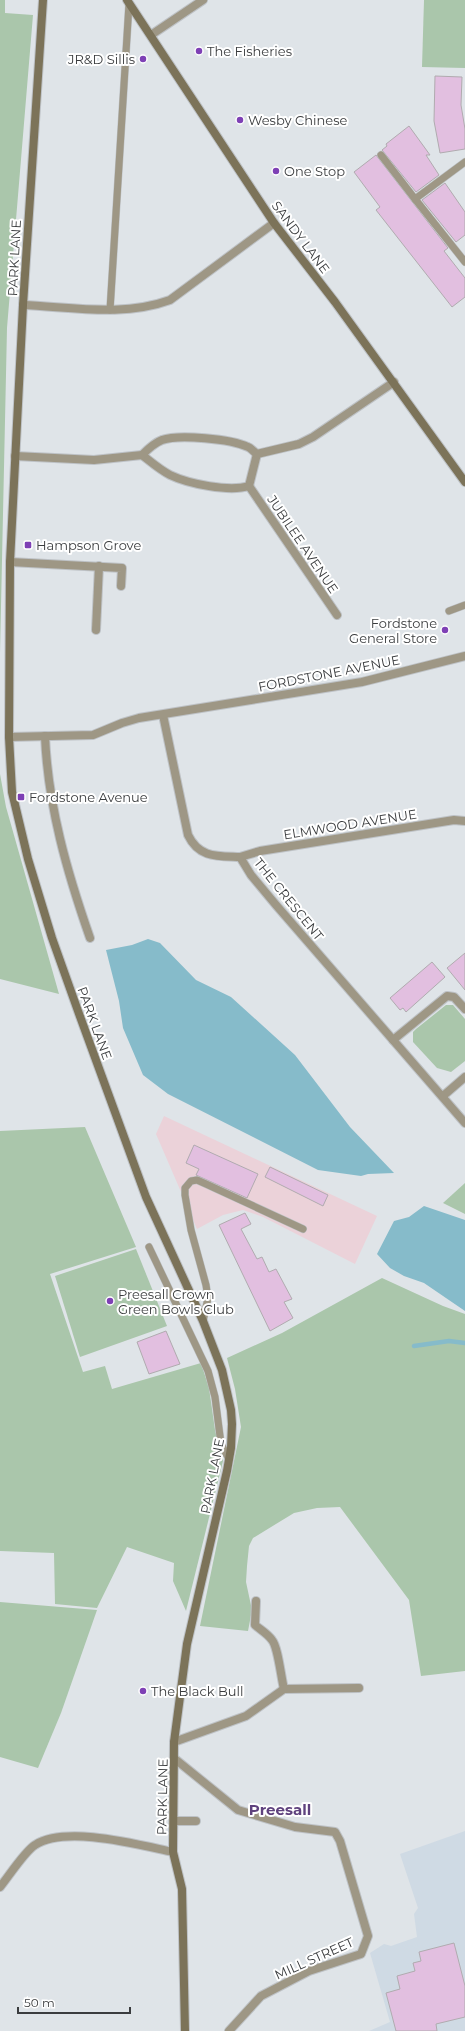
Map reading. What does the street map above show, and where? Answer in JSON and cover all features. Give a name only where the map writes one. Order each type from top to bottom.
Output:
[{"type":"main road","name":"PARK LANE","points":[[43,0],[23,304],[10,562],[10,771],[16,812],[52,938],[146,1197],[203,1321],[222,1370],[231,1410],[232,1442],[187,1644],[174,1742],[173,1852],[182,1889],[185,2031]]},
{"type":"main road","name":"SANDY LANE","points":[[128,2],[274,223],[394,382],[465,482]]},
{"type":"street","points":[[151,35],[203,0]]},
{"type":"street","points":[[23,304],[110,310],[151,307],[170,300],[274,223]]},
{"type":"street","points":[[257,454],[299,444],[313,437],[394,382]]},
{"type":"street","points":[[15,456],[94,460],[142,455],[152,445],[162,440],[181,438],[200,438],[236,442],[249,447],[257,454]]},
{"type":"street","points":[[142,455],[170,475],[188,481],[239,489],[248,486],[257,454]]},
{"type":"street","name":"JUBILEE AVENUE","points":[[248,486],[337,615]]},
{"type":"street","points":[[10,562],[122,568],[121,586]]},
{"type":"street","points":[[96,630],[98,566]]},
{"type":"street","name":"FORDSTONE AVENUE","points":[[9,737],[93,735],[122,723],[362,682],[465,656]]},
{"type":"street","name":"THE CRESCENT","points":[[163,715],[188,835],[193,846],[203,852],[240,857],[251,875],[276,905],[465,1123]]},
{"type":"street","points":[[45,736],[50,788],[57,829],[69,877],[90,938]]},
{"type":"street","name":"ELMWOOD AVENUE","points":[[240,857],[267,850],[454,820],[465,820]]},
{"type":"street","points":[[393,1040],[446,996],[454,997],[465,1009]]},
{"type":"street","points":[[443,1096],[465,1077]]},
{"type":"street","points":[[256,1601],[255,1625],[272,1638],[277,1648],[277,1660],[284,1689]]},
{"type":"street","points":[[174,1742],[246,1716],[284,1689],[359,1688]]},
{"type":"street","name":"MILL STREET","points":[[174,1759],[238,1810],[295,1827],[335,1832],[340,1841],[368,1936],[361,1954],[309,1970],[261,1996],[229,2031]]},
{"type":"street","points":[[174,1822],[196,1821]]},
{"type":"street","points":[[0,1887],[34,1846],[42,1841],[76,1836],[98,1837],[173,1852]]},
{"type":"lane","points":[[110,310],[128,2]]},
{"type":"lane","points":[[380,155],[465,262]]},
{"type":"lane","points":[[415,199],[465,162]]},
{"type":"lane","points":[[449,611],[465,605]]},
{"type":"lane","points":[[203,1321],[208,1298],[206,1285],[191,1230],[185,1194],[186,1188],[191,1181],[197,1180],[303,1229]]},
{"type":"lane","points":[[149,1247],[208,1371],[215,1397],[222,1444],[229,1459]]},
{"type":"shaded area","points":[[164,1116],[377,1216],[355,1264],[263,1217],[243,1210],[223,1215],[197,1229],[156,1134]]},
{"type":"shaded area","points":[[465,1831],[465,2031],[369,2031],[390,2022],[370,1953],[384,1944],[391,1946],[417,1937],[414,1914],[418,1908],[400,1854]]},
{"type":"green space","points":[[0,0],[5,0],[5,13],[33,15],[7,328],[0,653]]},
{"type":"green space","points":[[424,0],[465,0],[465,68],[422,67]]},
{"type":"green space","points":[[0,774],[6,807],[59,994],[0,979]]},
{"type":"green space","points":[[446,1005],[453,1005],[465,1019],[465,1061],[451,1072],[437,1068],[413,1042],[413,1032]]},
{"type":"green space","points":[[85,1127],[136,1247],[50,1274],[83,1372],[105,1366],[112,1389],[201,1363],[209,1388],[215,1430],[223,1461],[186,1611],[173,1581],[174,1563],[127,1547],[97,1608],[55,1604],[54,1553],[0,1551],[0,1131]]},
{"type":"green space","points":[[465,1183],[465,1214],[443,1203]]},
{"type":"green space","name":"Preesall Crown Green Bowls Club","points":[[136,1249],[167,1326],[80,1357],[55,1276]]},
{"type":"green space","points":[[382,1278],[443,1306],[465,1314],[465,1671],[421,1676],[409,1600],[340,1507],[317,1508],[294,1513],[253,1538],[249,1546],[246,1582],[252,1610],[248,1631],[200,1626],[241,1427],[235,1389],[227,1358],[282,1333]]},
{"type":"green space","points":[[0,1602],[97,1610],[61,1713],[38,1768],[0,1757]]},
{"type":"water","points":[[148,939],[160,943],[196,980],[231,997],[295,1055],[350,1127],[394,1173],[368,1174],[361,1176],[318,1170],[168,1094],[143,1075],[123,1028],[119,1001],[106,950],[132,945]]},
{"type":"water","points":[[424,1206],[465,1220],[465,1311],[424,1283],[404,1276],[390,1268],[377,1254],[394,1221],[409,1217]]},
{"type":"building","points":[[435,76],[462,77],[461,105],[465,129],[465,149],[440,153],[434,121]]},
{"type":"building","points":[[409,126],[430,155],[426,155],[439,175],[416,192],[382,150],[387,146],[386,144]]},
{"type":"building","points":[[376,155],[448,248],[444,251],[465,278],[465,297],[452,307],[376,210],[380,207],[354,172]]},
{"type":"building","points":[[445,183],[465,212],[465,235],[456,242],[422,200]]},
{"type":"building","points":[[465,953],[465,990],[447,968]]},
{"type":"building","points":[[432,962],[445,977],[406,1012],[403,1008],[400,1010],[390,998]]},
{"type":"building","points":[[194,1145],[258,1174],[247,1198],[196,1175],[199,1169],[186,1163]]},
{"type":"building","points":[[270,1167],[328,1195],[323,1206],[265,1177]]},
{"type":"building","points":[[245,1213],[251,1224],[241,1229],[257,1259],[262,1257],[269,1272],[276,1269],[292,1299],[284,1302],[293,1318],[270,1331],[219,1225]]},
{"type":"building","points":[[166,1331],[180,1364],[149,1374],[137,1342]]},
{"type":"building","points":[[454,1943],[465,1986],[465,2017],[436,2024],[437,2031],[396,2031],[386,1993],[400,1989],[397,1976],[415,1971],[413,1963],[421,1961],[419,1952]]},
{"type":"waterway","points":[[414,1346],[449,1341],[465,1343]]},
{"type":"place","name":"The Fisheries","points":[[199,51]]},
{"type":"place","name":"JR&D Sillis","points":[[143,59]]},
{"type":"place","name":"Wesby Chinese","points":[[240,120]]},
{"type":"place","name":"One Stop","points":[[276,171]]},
{"type":"place","name":"Hampson Grove","points":[[28,545]]},
{"type":"place","name":"Fordstone General Store","points":[[445,630]]},
{"type":"place","name":"Fordstone Avenue","points":[[21,797]]},
{"type":"place","name":"Preesall Crown Green Bowls Club","points":[[110,1301]]},
{"type":"place","name":"The Black Bull","points":[[143,1691]]},
{"type":"district","name":"Preesall","points":[[280,1809]]}]
